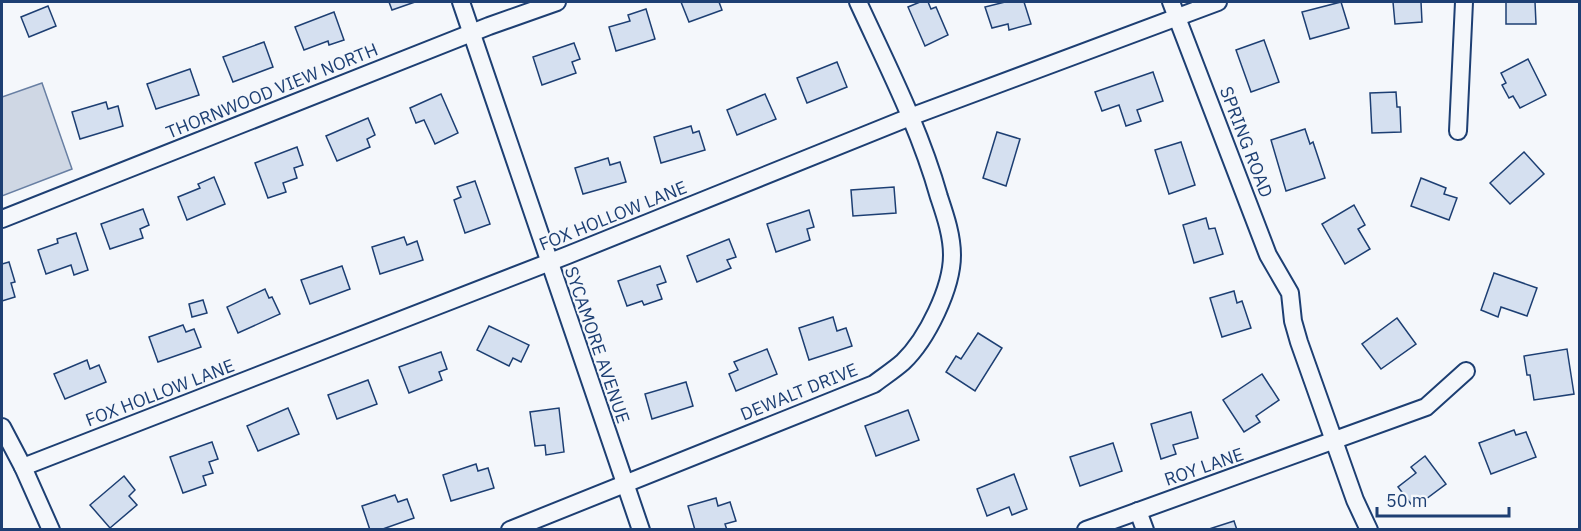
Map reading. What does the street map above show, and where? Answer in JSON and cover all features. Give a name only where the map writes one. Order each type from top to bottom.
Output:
[{"type":"street","name":"SYCAMORE AVENUE","points":[[460,2],[641,530]]},
{"type":"street","name":"THORNWOOD VIEW NORTH","points":[[2,219],[471,33],[557,2]]},
{"type":"street","name":"DEWALT DRIVE","points":[[510,530],[874,384],[903,361],[919,342],[944,293],[952,257],[948,227],[932,169],[858,2]]},
{"type":"street","name":"FOX HOLLOW LANE","points":[[22,467],[549,263],[1174,9],[1218,2]]},
{"type":"street","points":[[1458,131],[1464,2]]},
{"type":"street","name":"SPRING ROAD","points":[[1174,9],[1268,255],[1290,293],[1293,321],[1299,342],[1334,442]]},
{"type":"street","name":"ROY LANE","points":[[1086,530],[1426,407],[1466,371]]},
{"type":"street","points":[[2,427],[51,530]]},
{"type":"street","points":[[1334,442],[1355,500],[1369,530]]},
{"type":"street","points":[[1138,511],[1145,530]]},
{"type":"shaded area","points":[[42,83],[72,169],[2,196],[2,97]]},
{"type":"building","points":[[389,2],[415,2],[392,10]]},
{"type":"building","points":[[681,2],[719,2],[722,10],[689,22]]},
{"type":"building","points":[[920,2],[928,2],[931,9],[936,7],[948,35],[925,46],[908,7]]},
{"type":"building","points":[[1005,2],[1024,2],[1031,24],[1009,30],[1008,24],[992,28],[985,7]]},
{"type":"building","points":[[1341,2],[1349,28],[1310,39],[1302,12]]},
{"type":"building","points":[[1393,2],[1421,2],[1422,22],[1395,24]]},
{"type":"building","points":[[1506,2],[1535,2],[1536,24],[1506,24]]},
{"type":"building","points":[[48,6],[56,26],[29,37],[21,17]]},
{"type":"building","points":[[646,9],[655,39],[616,51],[609,27],[630,21],[628,15]]},
{"type":"building","points":[[334,12],[344,40],[329,45],[328,41],[304,50],[295,27]]},
{"type":"building","points":[[1264,40],[1279,82],[1251,92],[1236,50]]},
{"type":"building","points":[[264,42],[273,67],[233,82],[223,57]]},
{"type":"building","points":[[574,43],[580,59],[572,62],[576,73],[542,85],[533,57]]},
{"type":"building","points":[[1528,59],[1546,95],[1520,108],[1513,96],[1509,98],[1502,85],[1506,83],[1501,73]]},
{"type":"building","points":[[837,62],[847,87],[807,103],[797,78]]},
{"type":"building","points":[[190,69],[199,95],[156,109],[147,84]]},
{"type":"building","points":[[1153,72],[1163,101],[1137,110],[1141,121],[1126,126],[1119,105],[1102,111],[1095,92]]},
{"type":"building","points":[[1396,92],[1397,107],[1400,107],[1401,132],[1372,133],[1370,93]]},
{"type":"building","points":[[441,94],[458,133],[435,144],[424,120],[416,123],[410,108]]},
{"type":"building","points":[[765,94],[776,119],[737,135],[727,110]]},
{"type":"building","points":[[106,102],[108,109],[118,106],[123,126],[80,139],[72,112]]},
{"type":"building","points":[[368,118],[375,135],[367,139],[370,147],[337,161],[326,136]]},
{"type":"building","points":[[691,126],[693,133],[699,131],[705,150],[661,163],[654,137]]},
{"type":"building","points":[[1305,129],[1310,144],[1313,142],[1325,178],[1286,191],[1271,140]]},
{"type":"building","points":[[997,132],[1020,139],[1006,186],[983,178]]},
{"type":"building","points":[[1181,142],[1195,185],[1169,194],[1155,150]]},
{"type":"building","points":[[297,147],[303,165],[294,168],[297,178],[283,183],[286,192],[268,198],[255,163]]},
{"type":"building","points":[[1524,152],[1544,174],[1510,204],[1490,183]]},
{"type":"building","points":[[608,158],[610,165],[620,162],[626,182],[583,194],[575,168]]},
{"type":"building","points":[[214,177],[225,204],[187,220],[178,197],[200,188],[198,184]]},
{"type":"building","points":[[1421,178],[1446,188],[1444,194],[1457,198],[1449,220],[1411,206]]},
{"type":"building","points":[[475,181],[490,224],[465,233],[454,200],[461,197],[457,187]]},
{"type":"building","points":[[894,187],[896,213],[853,216],[851,190]]},
{"type":"building","points":[[1354,205],[1365,225],[1358,229],[1370,249],[1345,264],[1322,224]]},
{"type":"building","points":[[143,209],[149,225],[140,229],[143,238],[110,249],[101,224]]},
{"type":"building","points":[[809,210],[814,227],[807,229],[810,240],[776,252],[767,224]]},
{"type":"building","points":[[1206,218],[1209,229],[1215,228],[1223,254],[1194,263],[1183,225]]},
{"type":"building","points":[[76,233],[88,270],[74,275],[71,265],[46,274],[38,250],[58,243],[57,239]]},
{"type":"building","points":[[404,237],[407,245],[417,241],[423,260],[380,274],[372,247]]},
{"type":"building","points":[[729,239],[736,257],[727,260],[731,268],[697,282],[687,256]]},
{"type":"building","points":[[9,262],[15,282],[11,283],[15,297],[2,301],[2,264]]},
{"type":"building","points":[[342,266],[350,289],[310,304],[301,280]]},
{"type":"building","points":[[660,266],[666,282],[657,285],[662,299],[644,305],[642,301],[627,306],[618,281]]},
{"type":"building","points":[[1494,273],[1537,288],[1527,316],[1501,307],[1498,317],[1481,310]]},
{"type":"building","points":[[265,289],[269,298],[272,297],[280,314],[238,333],[227,307]]},
{"type":"building","points":[[1234,291],[1237,303],[1242,301],[1251,328],[1222,337],[1210,298]]},
{"type":"building","points":[[203,300],[207,313],[192,317],[189,304]]},
{"type":"building","points":[[833,317],[837,331],[846,328],[852,346],[809,360],[799,328]]},
{"type":"building","points":[[1397,318],[1416,344],[1381,369],[1362,344]]},
{"type":"building","points":[[183,325],[186,332],[194,329],[201,347],[158,362],[149,337]]},
{"type":"building","points":[[489,326],[529,345],[521,362],[513,358],[509,366],[477,350]]},
{"type":"building","points":[[978,333],[1002,348],[975,391],[946,372],[956,356],[961,359]]},
{"type":"building","points":[[767,349],[777,374],[736,391],[729,374],[738,370],[734,362]]},
{"type":"building","points":[[1567,349],[1574,394],[1534,400],[1524,356]]},
{"type":"building","points":[[441,352],[447,369],[439,372],[442,380],[409,393],[399,367]]},
{"type":"building","points":[[87,360],[90,369],[99,365],[106,382],[65,399],[54,374]]},
{"type":"building","points":[[1262,374],[1279,400],[1256,416],[1260,422],[1244,432],[1223,400]]},
{"type":"building","points":[[368,380],[377,404],[337,419],[328,395]]},
{"type":"building","points":[[686,382],[693,406],[652,419],[645,394]]},
{"type":"building","points":[[288,408],[299,434],[258,451],[247,426]]},
{"type":"building","points":[[559,408],[564,452],[546,455],[545,445],[535,446],[530,412]]},
{"type":"building","points":[[908,410],[919,440],[876,456],[865,426]]},
{"type":"building","points":[[1191,412],[1198,438],[1173,445],[1176,454],[1161,459],[1151,424]]},
{"type":"building","points":[[1514,430],[1516,435],[1526,432],[1536,457],[1491,474],[1479,443]]},
{"type":"building","points":[[212,442],[218,459],[209,462],[213,473],[203,476],[206,485],[183,493],[170,457]]},
{"type":"building","points":[[1113,443],[1122,471],[1080,486],[1070,457]]},
{"type":"building","points":[[1425,456],[1446,484],[1414,508],[1398,487],[1416,473],[1411,467]]},
{"type":"building","points":[[476,464],[478,471],[488,468],[494,488],[451,501],[443,475]]},
{"type":"building","points":[[1014,474],[1027,509],[1012,515],[1009,507],[987,516],[977,489]]},
{"type":"building","points":[[124,476],[135,490],[129,496],[137,505],[110,528],[90,505]]},
{"type":"building","points":[[395,495],[398,502],[407,499],[414,518],[380,530],[370,530],[362,506]]},
{"type":"building","points":[[716,498],[718,506],[730,502],[736,521],[725,524],[727,530],[695,530],[688,506]]},
{"type":"building","points":[[1234,521],[1237,530],[1206,530]]}]
